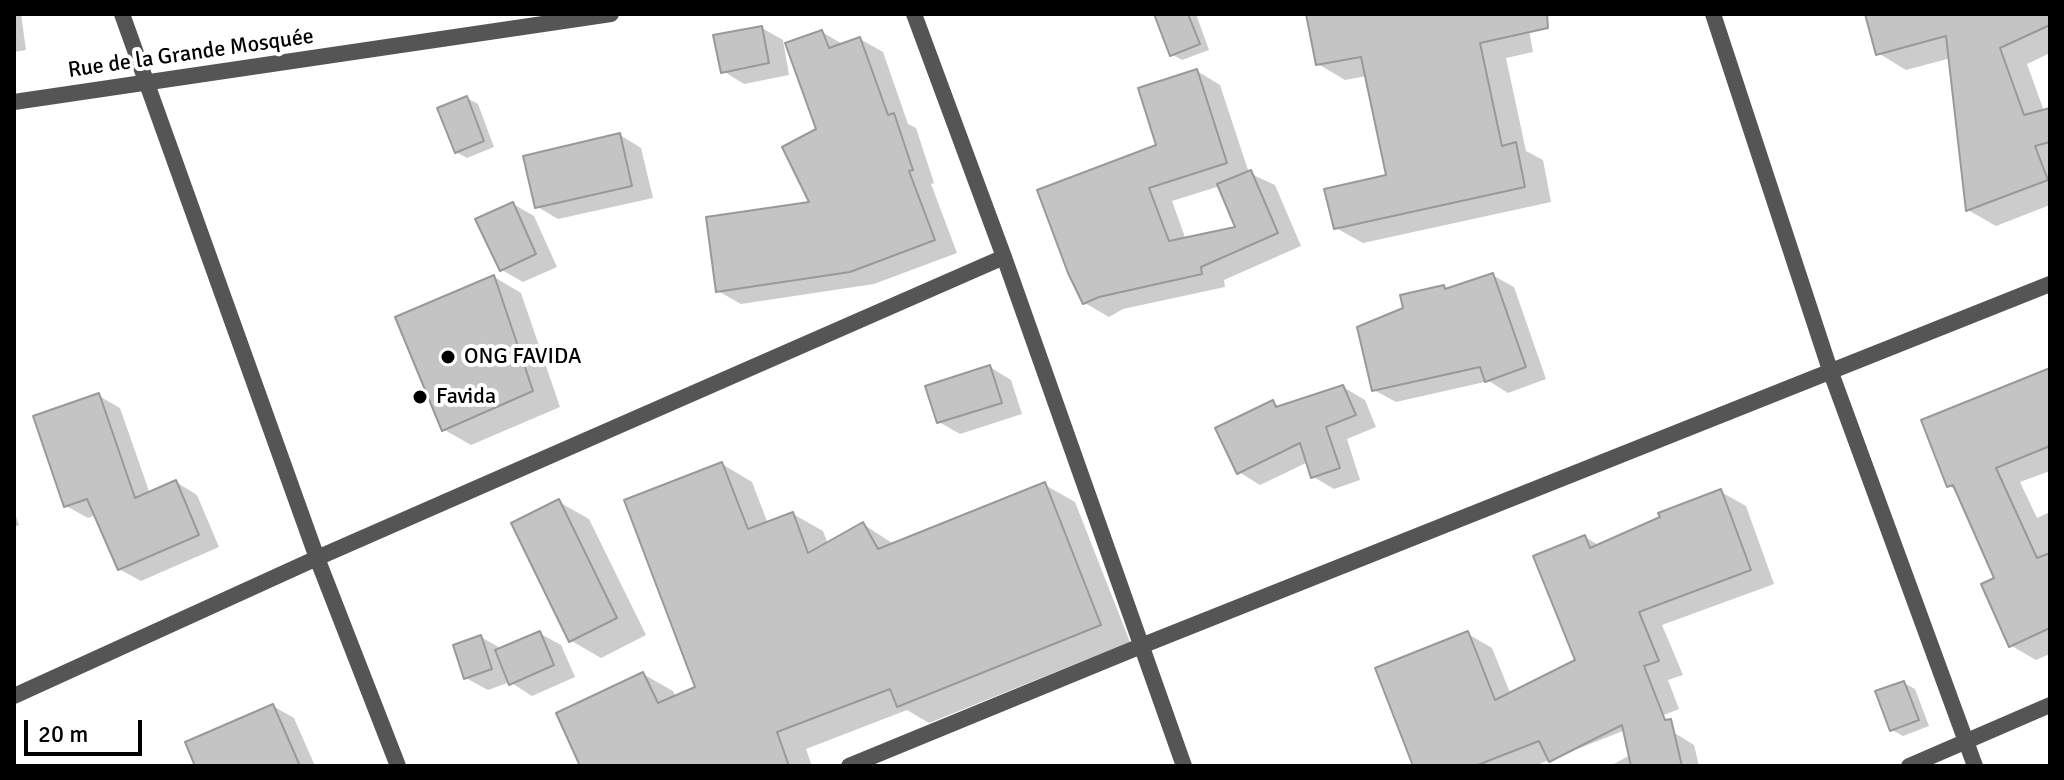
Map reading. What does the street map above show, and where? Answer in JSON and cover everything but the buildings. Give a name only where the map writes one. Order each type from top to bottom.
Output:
[{"type":"street","points":[[122,14],[317,558],[398,766]]},
{"type":"street","name":"Rue de la Grande Mosquée","points":[[14,102],[611,14]]},
{"type":"street","points":[[914,14],[1004,257],[1184,766]]},
{"type":"street","points":[[1713,14],[1830,370],[1975,766]]},
{"type":"street","points":[[14,696],[317,558],[1004,257]]},
{"type":"street","points":[[849,766],[1141,646],[2050,284]]},
{"type":"street","points":[[1909,766],[2050,705]]},
{"type":"place","name":"ONG FAVIDA","points":[[448,357]]},
{"type":"place","name":"Favida","points":[[420,397]]}]
